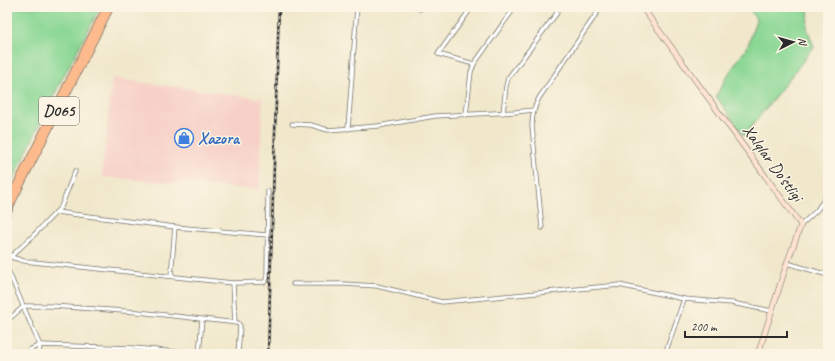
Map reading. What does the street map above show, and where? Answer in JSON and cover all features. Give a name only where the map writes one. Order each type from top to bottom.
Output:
[{"type":"main road","name":"D065","points":[[7,203],[106,7]]},
{"type":"main road","name":"D065","points":[[7,215],[111,7]]},
{"type":"main road","name":"Xalqlar Do’stligi","points":[[642,7],[802,225],[787,263],[758,354]]},
{"type":"street","points":[[348,129],[357,7]]},
{"type":"street","points":[[420,7],[420,9],[425,7]]},
{"type":"street","points":[[472,7],[438,54],[474,64]]},
{"type":"street","points":[[466,115],[471,72],[474,64],[515,7]]},
{"type":"street","points":[[503,113],[508,78],[557,12],[556,7]]},
{"type":"street","points":[[542,228],[532,126],[534,110],[539,98],[602,7]]},
{"type":"street","points":[[292,124],[311,125],[328,130],[348,129],[378,126],[436,116],[534,110]]},
{"type":"street","points":[[7,260],[61,207],[75,171]]},
{"type":"street","points":[[11,257],[24,261],[233,283],[265,282],[268,191]]},
{"type":"street","points":[[802,225],[828,194]]},
{"type":"street","points":[[56,212],[175,227],[267,236]]},
{"type":"street","points":[[171,276],[175,227]]},
{"type":"street","points":[[787,263],[828,275]]},
{"type":"street","points":[[7,268],[40,345],[39,354]]},
{"type":"street","points":[[233,283],[235,323]]},
{"type":"street","points":[[293,284],[344,284],[377,286],[442,302],[618,285],[684,299],[732,304],[772,311]]},
{"type":"street","points":[[665,354],[684,299]]},
{"type":"street","points":[[7,322],[24,306],[52,306],[138,312],[238,323],[240,326],[238,354]]},
{"type":"street","points":[[26,354],[31,349],[40,345],[133,348],[199,354],[202,320]]},
{"type":"shaded area","name":"Xazora","points":[[112,78],[263,99],[259,190],[102,177]]},
{"type":"green space","points":[[7,7],[100,8],[59,85],[7,192]]},
{"type":"green space","points":[[748,7],[809,7],[807,28],[814,47],[744,136],[716,96],[729,73],[748,46],[756,19]]},
{"type":"railway","points":[[268,354],[279,7]]},
{"type":"place","name":"Xazora","points":[[184,138]]}]
